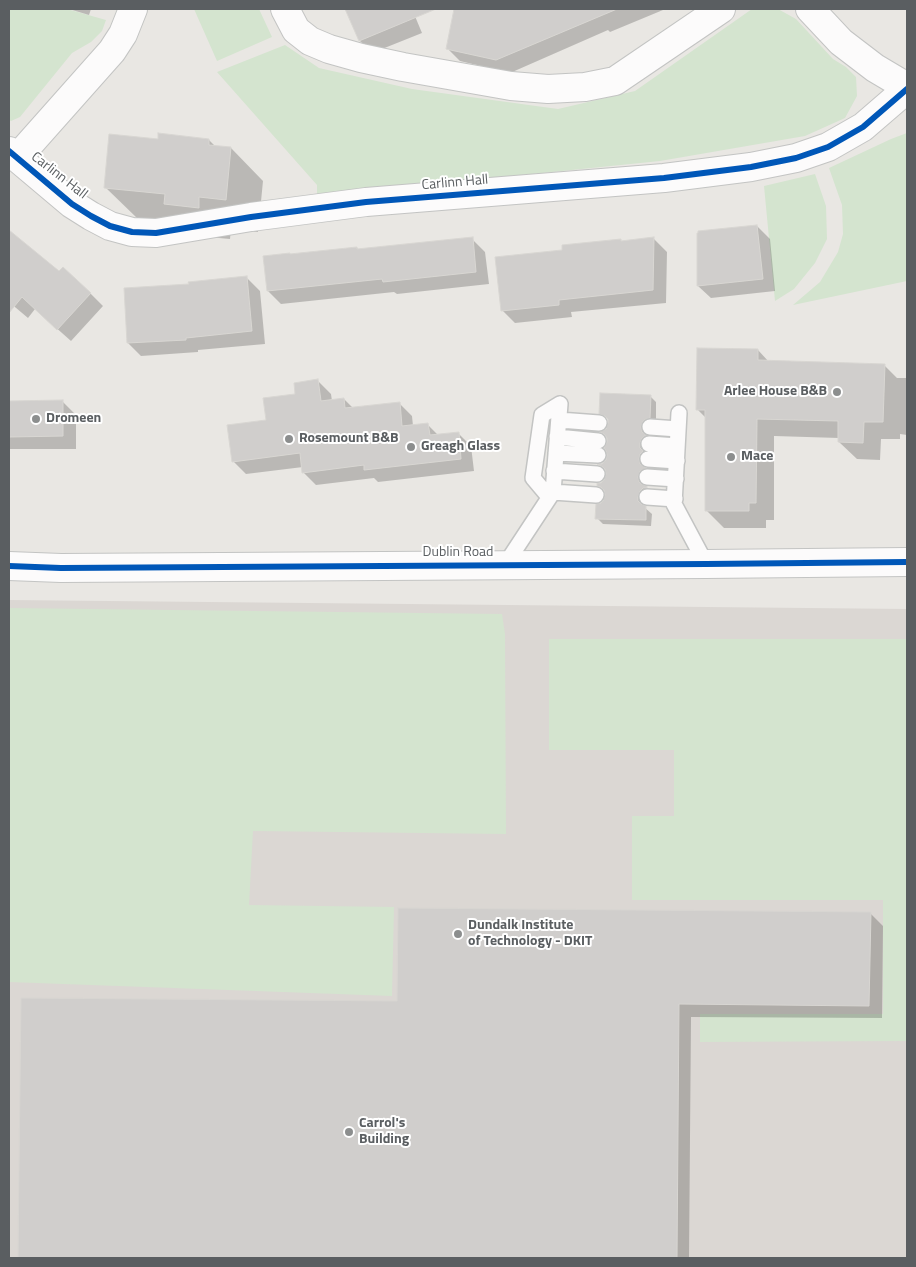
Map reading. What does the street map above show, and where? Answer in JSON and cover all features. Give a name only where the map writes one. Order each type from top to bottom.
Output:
[{"type":"street","name":"Carlinn Hall","points":[[133,9],[123,34],[112,51],[13,155],[72,204],[91,216],[110,226],[132,232],[156,233],[251,216],[366,202],[664,178],[751,167],[796,158],[828,146],[863,127],[907,88],[875,68],[841,42],[810,9]]},
{"type":"street","points":[[285,9],[296,30],[310,41],[329,49],[403,67],[511,86],[548,88],[585,87],[615,81],[721,9]]},
{"type":"street","name":"Dublin Road","points":[[9,566],[61,568],[907,562]]},
{"type":"lane","points":[[505,565],[551,495],[560,404],[542,415],[533,478],[551,495],[596,494]]},
{"type":"lane","points":[[679,413],[674,504],[706,564]]},
{"type":"lane","points":[[559,420],[599,423]]},
{"type":"lane","points":[[650,427],[678,429]]},
{"type":"lane","points":[[556,453],[598,448],[557,437]]},
{"type":"lane","points":[[649,452],[677,453]]},
{"type":"lane","points":[[554,472],[597,474]]},
{"type":"lane","points":[[647,477],[676,479]]},
{"type":"lane","points":[[647,497],[674,499]]},
{"type":"shaded area","name":"Dundalk Institute of Technology - DKIT","points":[[9,600],[907,609],[907,1258],[9,1258]]},
{"type":"green space","points":[[9,9],[67,9],[106,20],[102,31],[91,42],[72,53],[20,117],[11,121],[9,120]]},
{"type":"green space","points":[[194,9],[259,9],[272,37],[217,61]]},
{"type":"green space","points":[[752,9],[778,9],[796,19],[833,59],[846,67],[856,77],[857,96],[845,118],[805,136],[660,161],[317,196],[317,185],[217,72],[285,45],[319,68],[412,89],[558,109],[635,91]]},
{"type":"green space","points":[[907,133],[907,281],[793,305],[820,282],[838,252],[843,234],[842,205],[829,168]]},
{"type":"green space","points":[[815,174],[826,206],[827,239],[815,263],[794,289],[775,301],[764,186]]},
{"type":"green space","points":[[9,608],[502,614],[505,634],[506,834],[253,831],[249,905],[394,907],[392,996],[9,982]]},
{"type":"green space","points":[[549,639],[907,639],[907,1041],[700,1042],[700,1014],[883,1014],[883,900],[632,900],[632,816],[674,816],[674,750],[549,750]]},
{"type":"building","points":[[345,9],[436,9],[359,41]]},
{"type":"building","points":[[454,9],[617,9],[496,60],[446,49]]},
{"type":"building","points":[[158,133],[209,139],[209,145],[231,147],[226,200],[199,197],[199,208],[164,204],[165,194],[104,188],[109,134],[158,139]]},
{"type":"building","points":[[757,225],[763,279],[697,286],[698,231]]},
{"type":"building","points":[[9,230],[59,271],[63,267],[91,293],[57,330],[22,297],[9,313]]},
{"type":"building","points":[[473,237],[476,272],[383,282],[382,279],[267,291],[263,256]]},
{"type":"building","points":[[654,237],[653,290],[559,300],[559,305],[501,311],[495,257],[562,250],[562,245]]},
{"type":"building","points":[[247,276],[252,331],[186,338],[186,340],[127,343],[124,288],[189,284],[188,282]]},
{"type":"building","points":[[697,348],[758,349],[758,360],[885,364],[883,422],[864,422],[863,443],[838,442],[838,421],[757,419],[756,503],[749,503],[749,511],[705,511],[705,410],[696,410]]},
{"type":"building","points":[[318,379],[321,401],[344,398],[345,408],[400,402],[402,426],[428,423],[430,435],[459,432],[461,459],[364,470],[364,465],[302,473],[300,453],[232,462],[227,425],[266,420],[263,398],[295,394],[294,383]]},
{"type":"building","points":[[600,393],[651,395],[650,418],[643,421],[641,427],[642,432],[646,435],[640,443],[640,448],[643,451],[639,459],[640,464],[646,468],[640,471],[638,477],[641,484],[647,486],[647,488],[643,488],[640,491],[638,497],[638,501],[646,506],[646,520],[595,519],[596,504],[603,501],[605,495],[604,490],[597,486],[597,483],[601,483],[604,480],[606,474],[605,469],[597,464],[602,464],[606,460],[607,455],[604,448],[607,438],[600,432],[606,429],[608,419],[599,414]]},
{"type":"building","name":"Dromeen","points":[[63,400],[63,436],[9,437],[9,401]]},
{"type":"building","name":"Carrol's Building","points":[[398,908],[871,912],[869,1006],[679,1004],[677,1258],[18,1258],[21,998],[397,1001]]},
{"type":"cycle path","points":[[9,151],[72,204],[91,216],[110,226],[132,232],[156,233],[251,217],[366,202],[664,178],[751,167],[796,158],[828,147],[863,127],[907,89]]},
{"type":"cycle path","points":[[9,566],[61,568],[907,562]]},
{"type":"place","name":"Arlee House B&B","points":[[837,392]]},
{"type":"place","name":"Dromeen","points":[[36,419]]},
{"type":"place","name":"Rosemount B&B","points":[[289,439]]},
{"type":"place","name":"Greagh Glass","points":[[411,447]]},
{"type":"place","name":"Mace","points":[[731,457]]},
{"type":"place","name":"Dundalk Institute of Technology - DKIT","points":[[458,934]]},
{"type":"place","name":"Carrol's Building","points":[[349,1132]]}]
